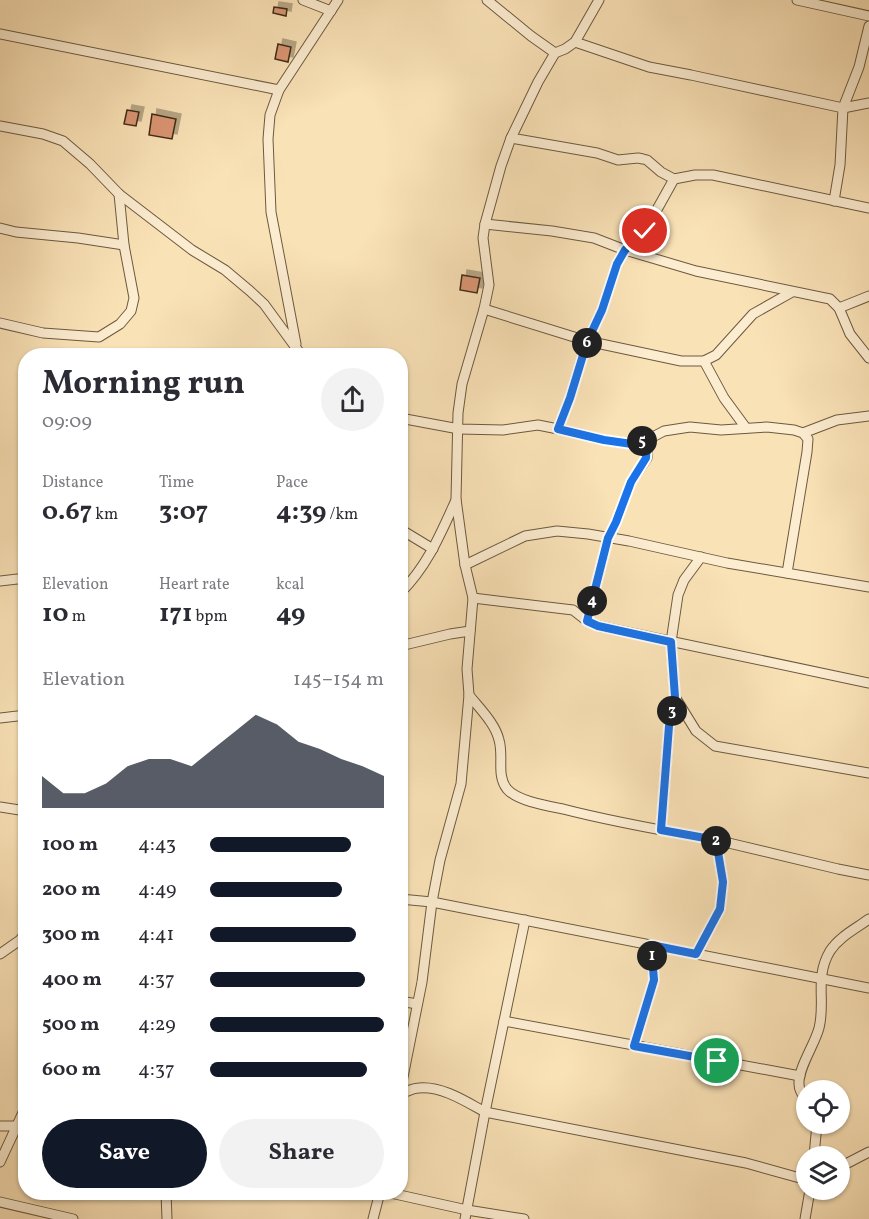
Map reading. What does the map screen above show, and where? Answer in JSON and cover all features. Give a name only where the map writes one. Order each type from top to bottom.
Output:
[{"type":"street","points":[[303,0],[331,11]]},
{"type":"street","points":[[296,347],[271,212],[268,139],[270,115],[279,90],[338,0]]},
{"type":"street","points":[[487,0],[555,53]]},
{"type":"street","points":[[408,1051],[422,982],[440,860],[461,784],[469,695],[467,669],[473,598],[465,565],[456,500],[458,413],[462,384],[489,285],[483,238],[485,224],[511,138],[538,82],[555,53],[575,42],[599,0]]},
{"type":"street","points":[[797,0],[869,16]]},
{"type":"street","points":[[834,201],[840,165],[843,108],[859,67],[869,26]]},
{"type":"street","points":[[0,34],[279,90]]},
{"type":"street","points":[[575,42],[649,68],[692,75],[843,108],[869,104]]},
{"type":"street","points":[[0,126],[43,134],[63,141],[90,164],[119,194],[192,250],[225,270],[250,291],[264,304],[296,347]]},
{"type":"street","points":[[511,138],[597,153],[618,160],[638,158],[647,160],[674,179],[713,175],[869,208]]},
{"type":"street","points":[[558,429],[587,342],[602,310],[617,264],[625,250],[645,231],[674,179]]},
{"type":"street","points":[[0,323],[43,333],[99,337],[120,324],[131,311],[134,298],[124,245],[119,194]]},
{"type":"street","points":[[485,224],[594,238],[696,272],[830,299],[839,308],[850,334],[869,358]]},
{"type":"street","points":[[0,228],[124,245]]},
{"type":"street","points":[[484,309],[587,342],[681,361],[704,361],[716,355],[753,315],[792,292]]},
{"type":"street","points":[[839,308],[869,296]]},
{"type":"street","points":[[704,361],[724,398],[746,429]]},
{"type":"street","points":[[803,433],[837,420],[869,416]]},
{"type":"street","points":[[408,419],[459,429],[503,430],[538,425],[632,444],[647,440],[664,431],[690,427],[721,430],[767,428],[803,433],[808,439],[807,452],[787,573]]},
{"type":"street","points":[[587,621],[608,538],[631,482],[646,458],[647,440]]},
{"type":"street","points":[[408,586],[434,549],[456,500]]},
{"type":"street","points":[[465,565],[525,536],[557,531],[608,538],[727,563],[869,587]]},
{"type":"street","points":[[408,534],[434,549]]},
{"type":"street","points":[[661,830],[669,726],[675,697],[671,642],[678,595],[684,580],[701,557]]},
{"type":"street","points":[[0,581],[18,579]]},
{"type":"street","points":[[473,598],[573,610],[598,626],[869,683]]},
{"type":"street","points":[[408,644],[450,634],[470,632]]},
{"type":"street","points":[[469,695],[493,726],[499,740],[502,781],[508,791],[519,798],[615,822],[716,840],[869,875]]},
{"type":"street","points":[[675,697],[696,731],[716,746],[869,773]]},
{"type":"street","points":[[0,718],[18,716]]},
{"type":"street","points":[[0,807],[18,810]]},
{"type":"street","points":[[696,954],[720,909],[723,882],[716,840]]},
{"type":"street","points":[[408,899],[869,988]]},
{"type":"street","points":[[466,1214],[484,1112],[525,920]]},
{"type":"street","points":[[800,1080],[819,1028],[820,978],[829,953],[838,940],[869,920]]},
{"type":"street","points":[[0,954],[18,941]]},
{"type":"street","points":[[634,1046],[654,980],[651,945]]},
{"type":"street","points":[[408,1002],[417,1004]]},
{"type":"street","points":[[504,1021],[800,1076]]},
{"type":"street","points":[[408,1091],[433,1088],[458,1097],[484,1112],[746,1163],[796,1177]]},
{"type":"street","points":[[0,1126],[18,1126]]},
{"type":"street","points":[[0,1162],[18,1131]]},
{"type":"street","points":[[850,1162],[869,1152]]},
{"type":"street","points":[[408,1198],[466,1214],[524,1219]]},
{"type":"street","points":[[166,1200],[167,1219]]},
{"type":"street","points":[[373,1219],[378,1200]]},
{"type":"street","points":[[806,1219],[809,1200]]},
{"type":"street","points":[[0,1202],[69,1219]]},
{"type":"building","points":[[274,7],[287,9],[286,16],[273,13]]},
{"type":"building","points":[[278,44],[291,47],[288,62],[275,59]]},
{"type":"building","points":[[127,110],[139,112],[136,126],[124,124]]},
{"type":"building","points":[[152,114],[176,119],[172,139],[149,135]]},
{"type":"building","points":[[462,275],[480,278],[477,293],[460,290]]},
{"type":"route","points":[[645,231],[625,250],[617,264],[602,310],[587,342],[558,429],[632,444],[647,440],[646,458],[631,482],[608,538],[587,621],[598,626],[671,642],[675,697],[669,726],[661,830],[716,840],[723,891],[720,909],[696,954],[651,945],[654,980],[634,1046],[717,1061]]}]
